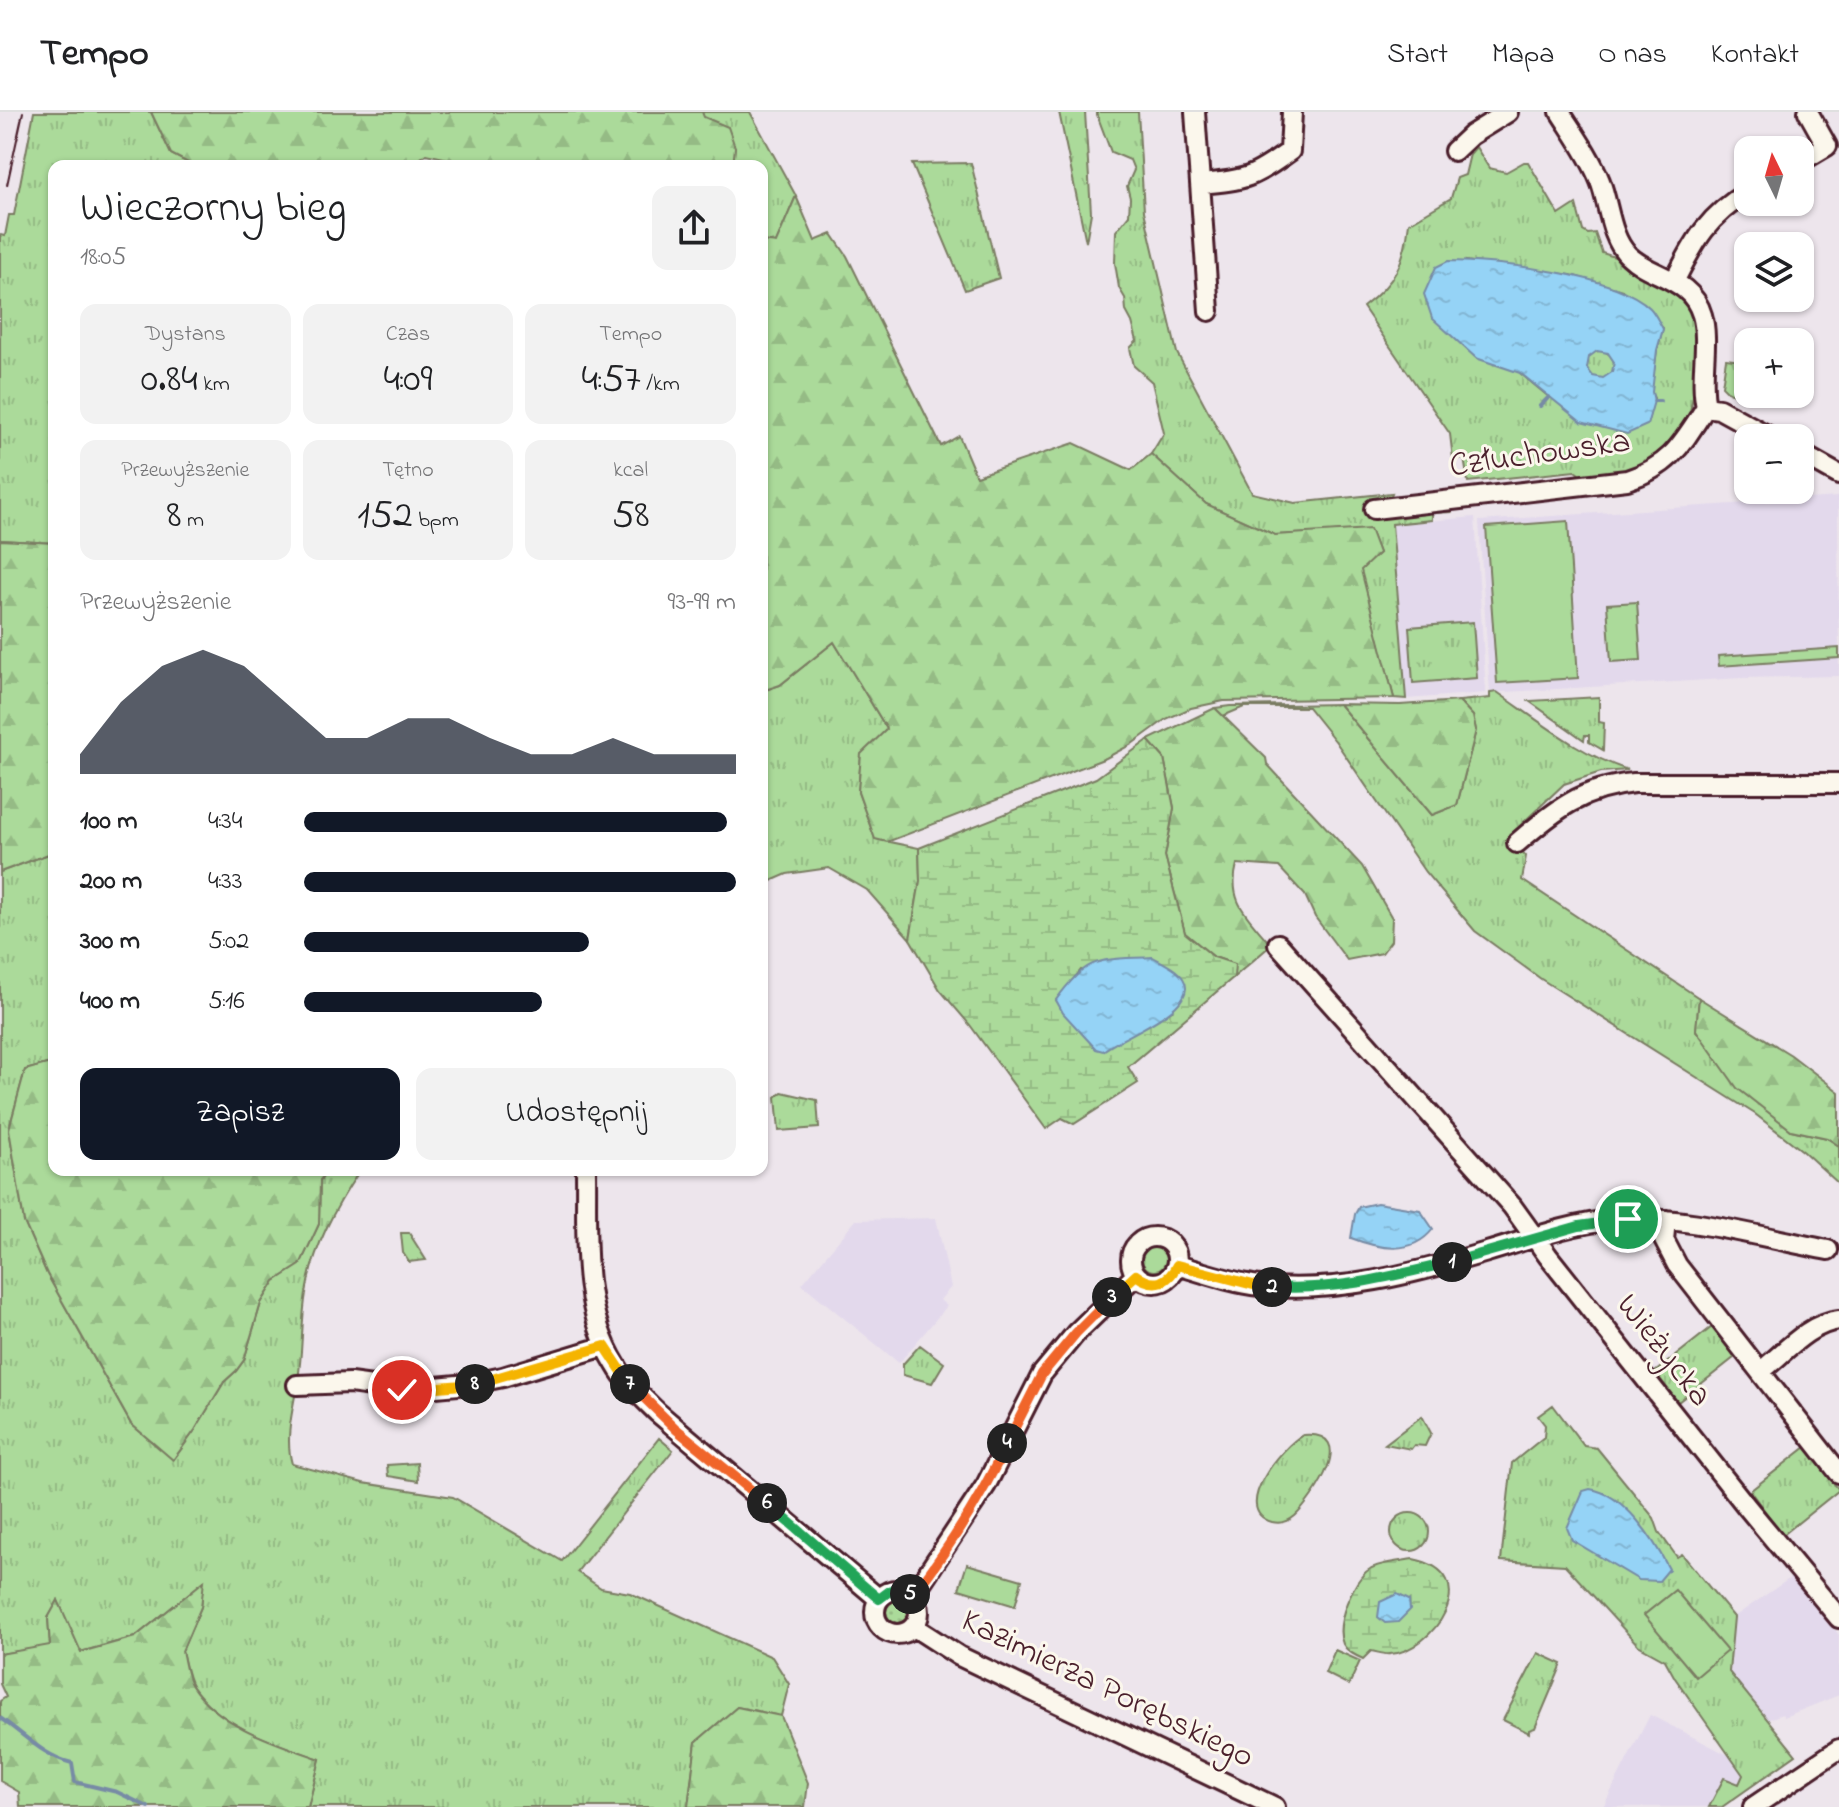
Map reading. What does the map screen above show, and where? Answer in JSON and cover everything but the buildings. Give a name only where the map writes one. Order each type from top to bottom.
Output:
[{"type":"street","points":[[1195,112],[1209,311]]},
{"type":"street","points":[[1201,184],[1244,180],[1290,151],[1292,112]]},
{"type":"street","points":[[1454,151],[1471,135],[1508,112]]},
{"type":"street","points":[[1560,112],[1593,166],[1617,236],[1627,255],[1675,280],[1697,304],[1702,316],[1703,394],[1706,407],[1719,409],[1746,424]]},
{"type":"street","points":[[1808,112],[1827,146],[1814,154]]},
{"type":"street","points":[[1675,280],[1703,229],[1734,201]]},
{"type":"street","name":"Człuchowska","points":[[1374,509],[1627,480],[1653,471],[1678,450],[1706,407]]},
{"type":"street","points":[[1814,461],[1839,475]]},
{"type":"street","points":[[1517,843],[1559,808],[1589,791],[1607,786],[1634,783],[1839,783]]},
{"type":"street","name":"Wieżycka","points":[[1278,944],[1495,1186],[1737,1495],[1838,1615]]},
{"type":"street","points":[[586,1176],[589,1284],[595,1319],[605,1346],[629,1384],[657,1412],[879,1599],[891,1590],[913,1595],[986,1485],[1042,1374],[1076,1333],[1136,1275]]},
{"type":"street","points":[[1177,1265],[1257,1286],[1330,1288],[1454,1262],[1536,1237],[1610,1220],[1666,1220],[1828,1250]]},
{"type":"street","points":[[1666,1220],[1664,1240],[1677,1265],[1839,1473]]},
{"type":"street","points":[[1150,1237],[1167,1241],[1174,1248],[1177,1265],[1164,1281],[1154,1284],[1136,1275],[1131,1254],[1141,1241],[1150,1237]]},
{"type":"street","points":[[1761,1371],[1808,1333],[1828,1321],[1839,1320]]},
{"type":"street","points":[[297,1385],[350,1383],[414,1390],[469,1384],[503,1377],[605,1346]]},
{"type":"street","name":"Kazimierza Porębskiego","points":[[879,1599],[875,1616],[881,1627],[898,1634],[914,1627],[920,1614],[913,1595]]},
{"type":"street","name":"Kazimierza Porębskiego","points":[[914,1627],[959,1656],[1275,1807]]},
{"type":"street","points":[[1753,1807],[1839,1749]]},
{"type":"shaded area","points":[[1838,497],[1839,676],[1741,678],[1490,693],[1479,521],[1734,504],[1814,504],[1814,499]]},
{"type":"shaded area","points":[[1475,517],[1486,693],[1406,699],[1392,524]]},
{"type":"shaded area","points":[[936,1218],[951,1287],[940,1300],[947,1306],[899,1363],[802,1284],[856,1220]]},
{"type":"shaded area","points":[[1793,1576],[1839,1635],[1839,1695],[1784,1717],[1782,1714],[1767,1720],[1729,1672],[1734,1617]]},
{"type":"shaded area","points":[[1650,1715],[1730,1756],[1743,1775],[1739,1784],[1724,1779],[1709,1807],[1603,1807]]},
{"type":"green space","points":[[34,112],[151,112],[171,154],[182,160],[48,160],[48,543],[0,540],[0,235],[5,236],[9,215],[14,215]]},
{"type":"green space","points":[[151,112],[702,112],[704,117],[728,127],[735,147],[734,160],[453,160],[426,154],[418,160],[182,160],[171,154]]},
{"type":"green space","points":[[702,112],[750,112],[796,196],[776,243],[768,242],[768,160],[734,160],[735,147],[703,117]]},
{"type":"green space","points":[[1059,112],[1085,112],[1091,213],[1086,242]]},
{"type":"green space","points":[[1096,112],[1138,112],[1144,211],[1177,353],[1252,493],[1295,503],[1392,493],[1390,498],[1370,500],[1371,515],[1449,509],[1451,512],[1432,513],[1432,520],[1392,524],[1406,699],[1394,698],[1360,570],[1379,553],[1370,530],[1275,535],[1206,504],[1151,454],[1164,433],[1152,382],[1134,366],[1130,348],[1137,341],[1126,311],[1125,298],[1119,288],[1115,263],[1116,231],[1129,215],[1127,186],[1134,170],[1130,160],[1111,152]]},
{"type":"green space","points":[[1476,147],[1489,168],[1506,172],[1528,162],[1559,215],[1576,204],[1583,231],[1595,233],[1602,253],[1621,259],[1666,285],[1690,309],[1696,327],[1694,392],[1688,421],[1671,447],[1634,470],[1585,479],[1575,471],[1468,482],[1464,458],[1453,459],[1450,434],[1363,307],[1383,289],[1396,271],[1409,223],[1451,198],[1457,178],[1465,175],[1470,154]],"holes":[[[1466,261],[1571,275],[1622,290],[1663,328],[1651,392],[1654,398],[1647,424],[1549,397],[1520,373]]]},
{"type":"green space","points":[[971,163],[999,278],[965,290],[912,164]]},
{"type":"green space","points":[[796,196],[815,241],[832,234],[847,256],[941,446],[959,436],[976,476],[1074,443],[1131,470],[1151,454],[1206,504],[1275,535],[1370,529],[1379,553],[1361,570],[1394,698],[1224,701],[1191,708],[1166,719],[1132,744],[1106,758],[887,842],[875,839],[858,792],[861,754],[887,729],[834,642],[780,685],[768,689],[768,242],[776,243]]},
{"type":"green space","points":[[1600,351],[1610,355],[1614,365],[1610,375],[1600,379],[1590,375],[1586,365],[1590,355]]},
{"type":"green space","points":[[1726,359],[1734,360],[1734,394],[1722,386]]},
{"type":"green space","points":[[1568,521],[1578,678],[1497,683],[1486,527]]},
{"type":"green space","points":[[0,540],[48,543],[48,854],[0,872]]},
{"type":"green space","points":[[1637,602],[1641,660],[1611,662],[1607,604]]},
{"type":"green space","points":[[1473,622],[1477,678],[1413,683],[1409,627]]},
{"type":"green space","points":[[834,642],[887,729],[861,755],[858,792],[875,839],[919,848],[920,881],[910,939],[867,890],[829,868],[787,874],[768,882],[768,689],[780,685]]},
{"type":"green space","points":[[1839,648],[1839,658],[1719,666],[1718,656]]},
{"type":"green space","points":[[1497,692],[1576,746],[1628,770],[1601,772],[1564,784],[1509,836],[1526,856],[1522,880],[1699,998],[1696,1031],[1791,1130],[1827,1138],[1839,1146],[1839,1184],[1755,1114],[1541,979],[1475,931],[1425,872],[1336,742],[1308,707],[1244,707],[1223,716],[1215,708],[1230,706],[1339,704],[1432,815],[1457,805],[1476,730],[1473,716],[1459,701],[1490,698],[1490,693]]},
{"type":"green space","points":[[1599,697],[1599,722],[1604,723],[1603,750],[1589,742],[1589,735],[1585,735],[1584,740],[1529,701]]},
{"type":"green space","points":[[1459,701],[1473,716],[1476,730],[1457,805],[1432,815],[1339,704],[1400,705]]},
{"type":"green space","points":[[1215,708],[1266,758],[1267,764],[1362,866],[1392,918],[1391,941],[1382,953],[1347,960],[1315,917],[1305,895],[1279,867],[1237,864],[1237,899],[1247,917],[1271,945],[1234,977],[1234,964],[1214,957],[1185,933],[1165,856],[1174,808],[1164,758],[1148,740]]},
{"type":"green space","points":[[1148,740],[1164,758],[1174,808],[1165,856],[1185,933],[1214,957],[1235,964],[1234,977],[1128,1067],[1138,1083],[1074,1124],[1062,1118],[1046,1129],[970,1025],[940,990],[910,939],[920,881],[919,848],[1096,778]],"holes":[[[1081,970],[1172,1010],[1114,1041],[1074,1020],[1056,1000]]]},
{"type":"green space","points":[[48,854],[48,1064],[25,1070],[9,1129],[24,1222],[47,1274],[131,1424],[174,1459],[224,1382],[244,1360],[261,1303],[275,1281],[300,1264],[319,1224],[320,1180],[324,1176],[356,1176],[326,1228],[309,1276],[300,1368],[289,1432],[292,1464],[363,1483],[453,1497],[562,1561],[659,1438],[673,1450],[577,1572],[601,1588],[630,1593],[772,1657],[789,1684],[781,1716],[737,1707],[696,1742],[688,1807],[308,1807],[320,1759],[234,1724],[205,1701],[191,1683],[182,1651],[201,1607],[203,1582],[135,1637],[80,1652],[58,1601],[48,1618],[50,1646],[0,1654],[0,872]]},
{"type":"green space","points":[[1699,998],[1791,1055],[1839,1092],[1839,1146],[1827,1138],[1791,1130],[1737,1088],[1696,1030]]},
{"type":"green space","points":[[48,1064],[48,1176],[324,1176],[320,1180],[319,1224],[300,1265],[275,1281],[261,1303],[244,1360],[224,1382],[173,1460],[131,1424],[47,1274],[24,1222],[9,1129],[25,1070]]},
{"type":"green space","points":[[782,1092],[817,1100],[819,1128],[779,1131],[776,1097]]},
{"type":"green space","points":[[401,1233],[409,1233],[426,1260],[409,1262],[403,1253]]},
{"type":"green space","points":[[1149,1247],[1159,1247],[1166,1254],[1166,1264],[1159,1271],[1149,1271],[1142,1264],[1142,1254]]},
{"type":"green space","points":[[1712,1327],[1735,1357],[1678,1402],[1655,1372]]},
{"type":"green space","points":[[920,1345],[944,1363],[932,1383],[903,1375],[903,1364]]},
{"type":"green space","points":[[1553,1405],[1584,1446],[1597,1448],[1654,1518],[1659,1532],[1677,1557],[1682,1554],[1734,1617],[1729,1672],[1796,1755],[1722,1807],[1709,1807],[1724,1778],[1739,1784],[1743,1775],[1665,1660],[1638,1645],[1565,1565],[1501,1561],[1512,1463],[1544,1437],[1545,1425],[1538,1416]]},
{"type":"green space","points":[[1422,1416],[1431,1433],[1425,1446],[1414,1445],[1411,1449],[1385,1444]]},
{"type":"green space","points":[[1303,1435],[1320,1436],[1329,1443],[1331,1454],[1328,1467],[1321,1482],[1295,1516],[1284,1522],[1272,1522],[1260,1515],[1256,1505],[1258,1492],[1273,1464]]},
{"type":"green space","points":[[1806,1447],[1839,1490],[1783,1535],[1750,1491]]},
{"type":"green space","points":[[417,1463],[418,1481],[388,1476],[387,1465]]},
{"type":"green space","points":[[1410,1513],[1424,1518],[1429,1532],[1424,1546],[1410,1551],[1396,1546],[1391,1532],[1396,1518]]},
{"type":"green space","points":[[1413,1559],[1435,1567],[1447,1580],[1450,1595],[1436,1627],[1406,1650],[1388,1654],[1371,1651],[1363,1659],[1352,1653],[1343,1644],[1341,1626],[1357,1582],[1374,1567]]},
{"type":"green space","points":[[967,1564],[1022,1580],[1015,1606],[959,1589]]},
{"type":"green space","points":[[204,1581],[201,1607],[182,1651],[190,1682],[203,1700],[233,1723],[320,1759],[308,1807],[20,1807],[19,1792],[0,1781],[0,1701],[6,1697],[0,1684],[0,1654],[50,1645],[48,1618],[58,1600],[81,1652],[135,1637]]},
{"type":"green space","points":[[1675,1590],[1727,1651],[1696,1677],[1644,1615]]},
{"type":"green space","points":[[898,1599],[907,1602],[910,1611],[907,1620],[898,1623],[889,1620],[886,1611],[889,1602]]},
{"type":"green space","points":[[1335,1650],[1360,1661],[1349,1685],[1325,1673]]},
{"type":"green space","points":[[1538,1653],[1562,1664],[1535,1728],[1529,1733],[1503,1720]]},
{"type":"green space","points":[[737,1707],[781,1716],[808,1783],[805,1807],[688,1807],[696,1742]]},
{"type":"water","points":[[1448,261],[1554,272],[1611,286],[1650,308],[1663,329],[1657,350],[1652,392],[1654,401],[1647,425],[1627,434],[1581,422],[1520,373],[1476,358],[1432,318],[1424,294],[1436,267]],"holes":[[[1597,351],[1608,353],[1614,362],[1612,372],[1603,378],[1593,376],[1587,368],[1589,357]]]},
{"type":"water","points":[[1153,957],[1175,970],[1185,982],[1185,994],[1162,1017],[1103,1051],[1096,1049],[1063,1013],[1056,1000],[1078,974],[1097,962]]},
{"type":"water","points":[[1377,1203],[1420,1210],[1433,1229],[1425,1238],[1405,1247],[1384,1247],[1351,1238],[1359,1207]]},
{"type":"water","points":[[1590,1489],[1615,1500],[1647,1532],[1669,1569],[1659,1581],[1639,1580],[1572,1540],[1567,1528],[1583,1491]]},
{"type":"water","points":[[1397,1594],[1409,1600],[1410,1610],[1398,1622],[1385,1623],[1378,1617],[1380,1602]]},
{"type":"waterway","points":[[1540,406],[1549,397]]},
{"type":"waterway","points":[[1654,401],[1660,401]]},
{"type":"waterway","points":[[0,1718],[43,1750],[72,1763],[75,1782],[117,1792],[148,1807]]},
{"type":"tram line","points":[[7,185],[23,112]]},
{"type":"route","points":[[402,1390],[483,1382],[605,1346],[629,1384],[657,1412],[820,1546],[879,1599],[891,1590],[899,1589],[913,1595],[986,1485],[1042,1374],[1076,1333],[1136,1275],[1154,1284],[1164,1281],[1177,1265],[1257,1286],[1306,1289],[1342,1287],[1454,1262],[1579,1226],[1628,1219]]}]
